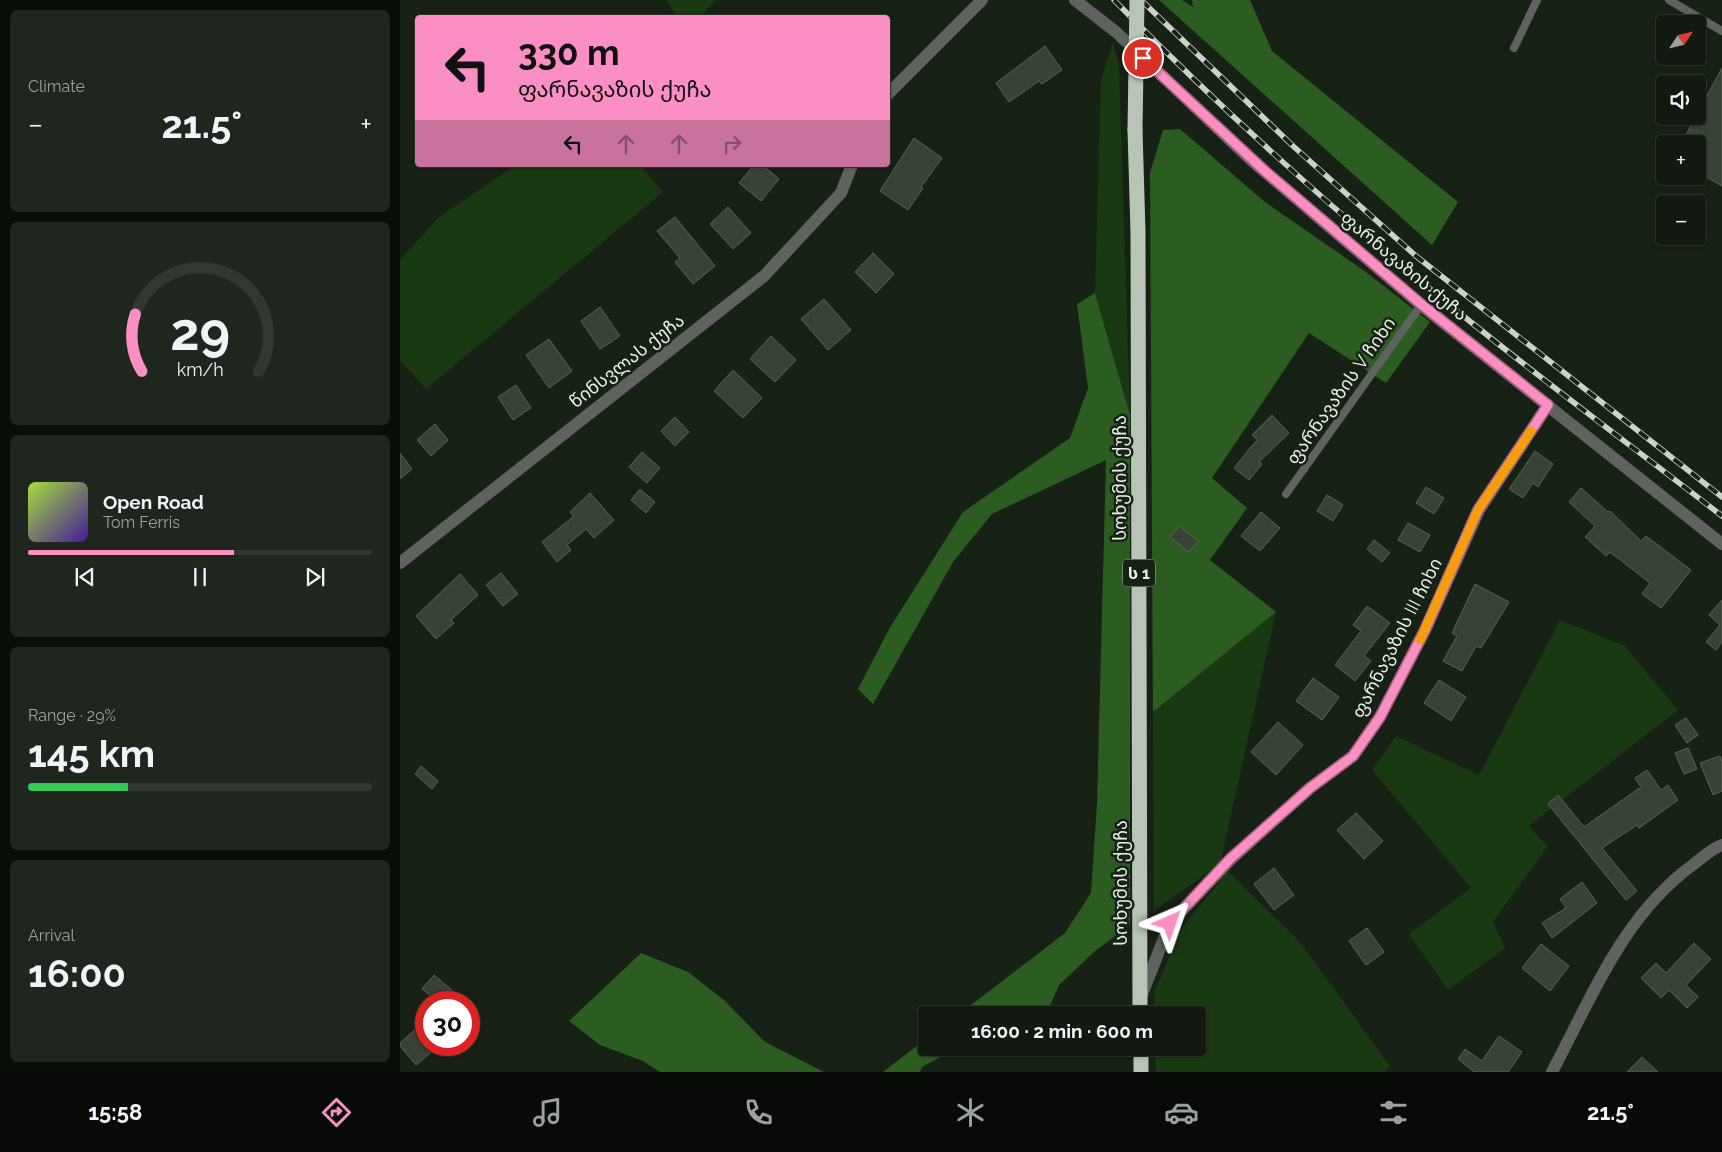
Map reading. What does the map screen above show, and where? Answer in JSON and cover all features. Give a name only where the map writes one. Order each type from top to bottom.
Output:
[{"type":"highway","name":"სოხუმის ქუჩა","points":[[1137,0],[1135,130],[1138,252],[1140,1006]]},
{"type":"highway","points":[[1141,1056],[1141,1072]]},
{"type":"street","points":[[890,92],[982,0]]},
{"type":"street","name":"ფარნავაზის ქუჩა","points":[[1075,0],[1116,32],[1252,160],[1421,304],[1722,544]]},
{"type":"street","name":"წინსვლას ქუჩა","points":[[400,563],[764,276],[840,193],[851,167]]},
{"type":"street","name":"ფარნავაზის III ჩიხი","points":[[1141,1006],[1170,923],[1230,859],[1310,788],[1353,756],[1380,717],[1425,630],[1478,510],[1548,405]]},
{"type":"street","points":[[1552,1072],[1622,938],[1650,902],[1668,885],[1680,874],[1722,845]]},
{"type":"lane","points":[[1514,48],[1537,0]]},
{"type":"lane","points":[[1669,0],[1722,31]]},
{"type":"lane","name":"ფარნავაზის V ჩიხი","points":[[1286,494],[1421,304]]},
{"type":"green space","points":[[666,0],[716,0],[702,15],[676,15]]},
{"type":"green space","points":[[1159,0],[1182,0],[1193,7],[1192,0],[1250,0],[1272,51],[1458,202],[1432,245]]},
{"type":"green space","points":[[1113,42],[1119,65],[1130,415],[1095,293],[1101,80]]},
{"type":"green space","points":[[1180,129],[1265,202],[1366,272],[1430,322],[1386,383],[1309,333],[1212,478],[1247,508],[1210,560],[1276,612],[1153,712],[1150,173],[1163,130]]},
{"type":"green space","points":[[513,167],[642,167],[663,192],[426,389],[400,360],[400,260],[439,217]]},
{"type":"green space","points":[[1095,293],[1130,415],[1130,925],[1095,951],[1059,985],[1050,1006],[970,1006],[1065,933],[1091,893],[1097,804],[1106,460],[992,514],[953,562],[873,704],[858,689],[889,629],[963,512],[1070,438],[1088,388],[1077,304]]},
{"type":"green space","points":[[1276,612],[1220,864],[1154,911],[1153,712]]},
{"type":"green space","points":[[1560,620],[1625,646],[1678,710],[1529,826],[1548,846],[1493,922],[1505,948],[1448,990],[1409,934],[1471,888],[1372,770],[1396,736],[1479,775]]},
{"type":"green space","points":[[1228,871],[1300,942],[1390,1066],[1385,1072],[1156,1072],[1155,1056],[1206,1056],[1206,1006],[1155,1006],[1154,992],[1182,928]]},
{"type":"green space","points":[[641,953],[688,972],[724,1000],[765,1042],[824,1072],[660,1072],[643,1061],[600,1045],[569,1021]]},
{"type":"green space","points":[[918,1045],[918,1056],[942,1056],[922,1067],[920,1072],[883,1072]]},
{"type":"building","points":[[1045,46],[1062,70],[1042,84],[1039,81],[1009,102],[996,83]]},
{"type":"building","points":[[1722,68],[1722,186],[1706,177],[1706,135],[1686,135],[1691,125],[1706,125],[1706,98]]},
{"type":"building","points":[[914,138],[942,158],[921,187],[923,188],[908,210],[880,191]]},
{"type":"building","points":[[752,167],[764,167],[779,179],[761,201],[739,183]]},
{"type":"building","points":[[728,207],[751,233],[733,249],[710,224]]},
{"type":"building","points":[[675,217],[715,266],[693,284],[675,262],[680,258],[657,231]]},
{"type":"building","points":[[873,253],[894,274],[876,293],[855,272]]},
{"type":"building","points":[[824,299],[851,330],[828,350],[801,319]]},
{"type":"building","points":[[600,307],[620,336],[600,349],[581,321]]},
{"type":"building","points":[[771,336],[796,360],[775,382],[750,359]]},
{"type":"building","points":[[549,339],[572,371],[549,388],[526,355]]},
{"type":"building","points":[[733,370],[762,398],[743,418],[714,391]]},
{"type":"building","points":[[516,385],[531,408],[513,420],[498,397]]},
{"type":"building","points":[[1272,415],[1289,433],[1259,462],[1262,464],[1249,480],[1234,468],[1257,440],[1252,435]]},
{"type":"building","points":[[675,417],[689,432],[675,446],[661,431]]},
{"type":"building","points":[[435,424],[448,440],[431,456],[417,440]]},
{"type":"building","points":[[1535,451],[1553,464],[1538,487],[1533,483],[1523,498],[1509,489]]},
{"type":"building","points":[[642,452],[660,468],[647,483],[629,467]]},
{"type":"building","points":[[400,453],[412,469],[400,479]]},
{"type":"building","points":[[1426,487],[1444,498],[1434,514],[1416,503]]},
{"type":"building","points":[[1581,488],[1608,512],[1610,511],[1641,541],[1646,536],[1691,570],[1661,608],[1642,594],[1650,583],[1610,552],[1606,556],[1585,537],[1595,526],[1569,502]]},
{"type":"building","points":[[640,489],[655,502],[646,513],[631,500]]},
{"type":"building","points":[[590,493],[614,520],[594,538],[586,529],[567,545],[571,550],[557,562],[542,542],[574,516],[570,512]]},
{"type":"building","points":[[1327,495],[1343,505],[1333,521],[1317,511]]},
{"type":"building","points":[[1261,512],[1280,528],[1260,551],[1241,536]]},
{"type":"building","points":[[1408,523],[1430,535],[1420,552],[1398,540]]},
{"type":"building","points":[[1179,526],[1198,541],[1189,552],[1170,537]]},
{"type":"building","points":[[1374,540],[1390,553],[1382,562],[1367,549]]},
{"type":"building","points":[[501,573],[518,594],[503,606],[486,585]]},
{"type":"building","points":[[460,574],[478,595],[451,620],[454,623],[436,639],[416,616]]},
{"type":"building","points":[[1475,584],[1509,602],[1481,648],[1476,646],[1462,671],[1443,661],[1457,636],[1452,633]]},
{"type":"building","points":[[1722,600],[1722,642],[1716,650],[1706,642],[1720,625],[1709,615]]},
{"type":"building","points":[[1367,606],[1390,623],[1364,656],[1371,661],[1355,681],[1335,665],[1361,631],[1353,625]]},
{"type":"building","points":[[1313,678],[1339,697],[1322,720],[1296,701]]},
{"type":"building","points":[[1439,680],[1466,697],[1451,721],[1424,703]]},
{"type":"building","points":[[1686,718],[1698,735],[1687,743],[1675,725]]},
{"type":"building","points":[[1278,722],[1303,745],[1276,775],[1251,752]]},
{"type":"building","points":[[1688,748],[1697,769],[1684,774],[1675,753]]},
{"type":"building","points":[[1720,756],[1722,762],[1722,791],[1713,795],[1700,763]]},
{"type":"building","points":[[421,766],[438,781],[432,789],[415,774]]},
{"type":"building","points":[[1647,770],[1661,790],[1668,785],[1678,800],[1639,828],[1637,825],[1602,848],[1637,891],[1626,900],[1548,804],[1558,795],[1584,827],[1641,787],[1635,778]]},
{"type":"building","points":[[1356,813],[1383,841],[1364,859],[1337,830]]},
{"type":"building","points":[[1274,868],[1294,895],[1274,910],[1254,884]]},
{"type":"building","points":[[1582,882],[1597,903],[1552,938],[1542,923],[1566,908],[1560,899]]},
{"type":"building","points":[[1367,928],[1384,952],[1366,965],[1349,941]]},
{"type":"building","points":[[1694,943],[1711,959],[1686,985],[1698,997],[1687,1008],[1669,990],[1661,998],[1641,978],[1656,963],[1666,973]]},
{"type":"building","points":[[1541,944],[1569,966],[1550,991],[1522,968]]},
{"type":"building","points":[[434,975],[453,991],[424,991],[422,989]]},
{"type":"building","points":[[415,1030],[415,1056],[427,1056],[416,1065],[400,1046],[400,1043]]},
{"type":"building","points":[[1499,1036],[1522,1052],[1508,1072],[1474,1072],[1458,1059],[1465,1049],[1482,1061]]},
{"type":"building","points":[[1642,1057],[1658,1072],[1627,1072]]},
{"type":"railway","points":[[1114,0],[1232,116],[1397,262],[1510,353],[1722,516]]},
{"type":"railway","points":[[1141,0],[1293,146],[1416,256],[1722,497]]},
{"type":"slow traffic","points":[[1420,640],[1478,510],[1531,431]]},
{"type":"route","points":[[1143,58],[1266,172],[1421,304],[1548,405],[1478,510],[1425,630],[1380,717],[1353,756],[1310,788],[1230,859],[1170,923]]}]
